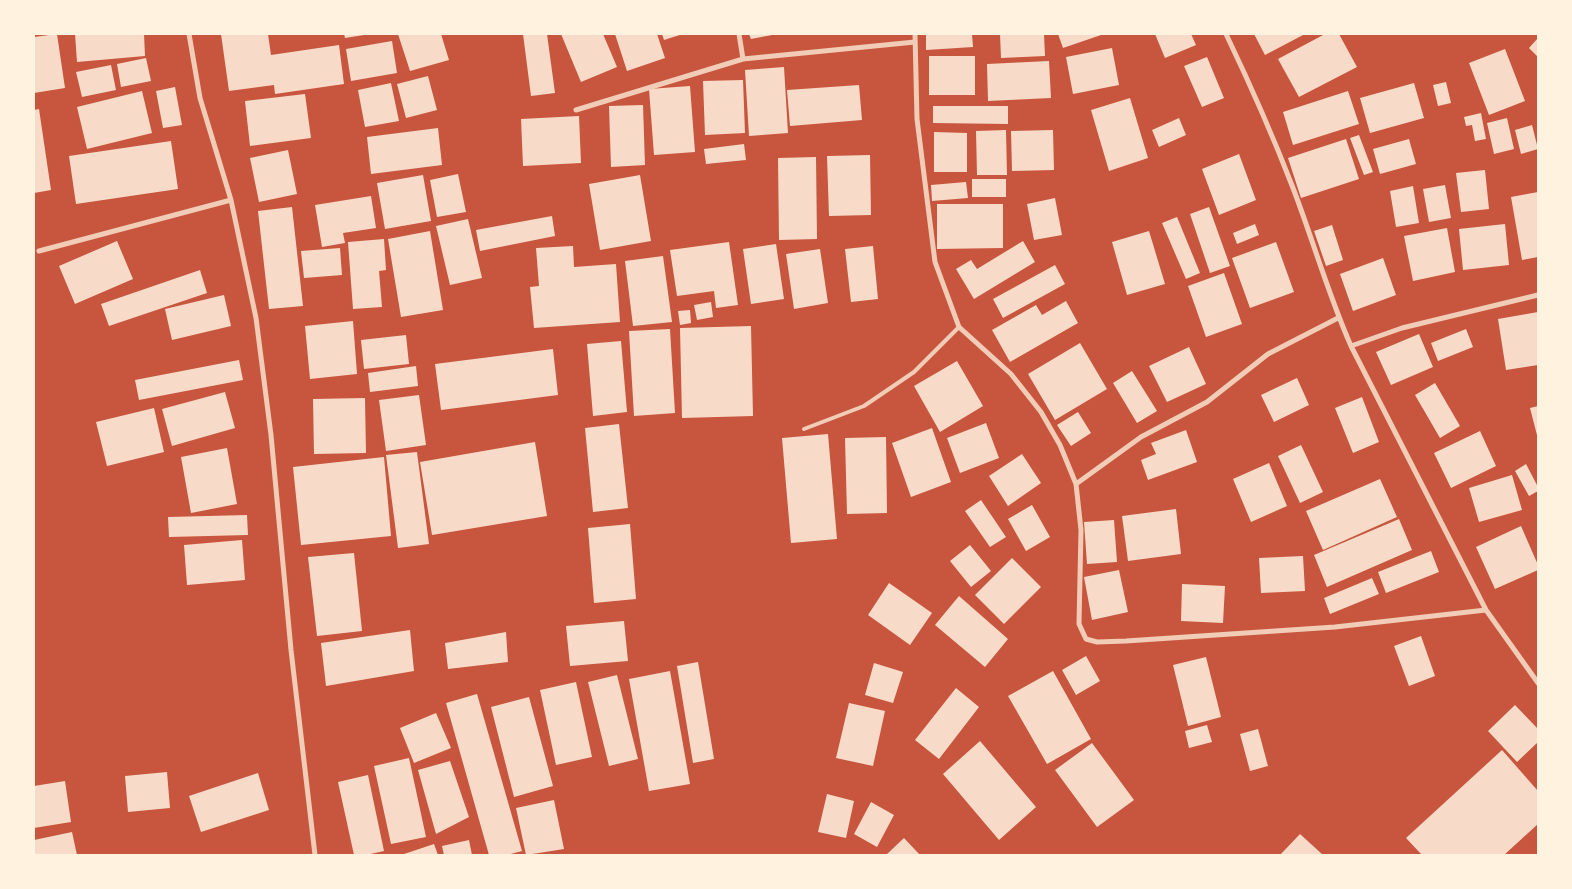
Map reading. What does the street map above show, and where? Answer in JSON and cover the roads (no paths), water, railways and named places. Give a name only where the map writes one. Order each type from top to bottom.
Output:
[{"type":"street","points":[[189,34],[200,98],[230,200],[256,318],[271,435],[291,650],[315,855]]},
{"type":"street","points":[[739,34],[743,59]]},
{"type":"street","points":[[915,34],[917,119],[935,262],[959,327],[1011,374],[1041,412],[1060,445],[1076,484],[1081,530],[1079,624],[1086,639],[1097,642],[1126,642],[1335,627],[1486,610]]},
{"type":"street","points":[[1226,34],[1252,88],[1294,188],[1338,318],[1351,346],[1486,610],[1538,683]]},
{"type":"street","points":[[576,110],[743,59],[915,42]]},
{"type":"street","points":[[39,251],[230,200]]},
{"type":"street","points":[[1351,346],[1402,328],[1538,295]]},
{"type":"street","points":[[1076,484],[1141,437],[1207,402],[1268,354],[1338,318]]},
{"type":"lane","points":[[804,429],[864,406],[914,372],[959,327]]}]
